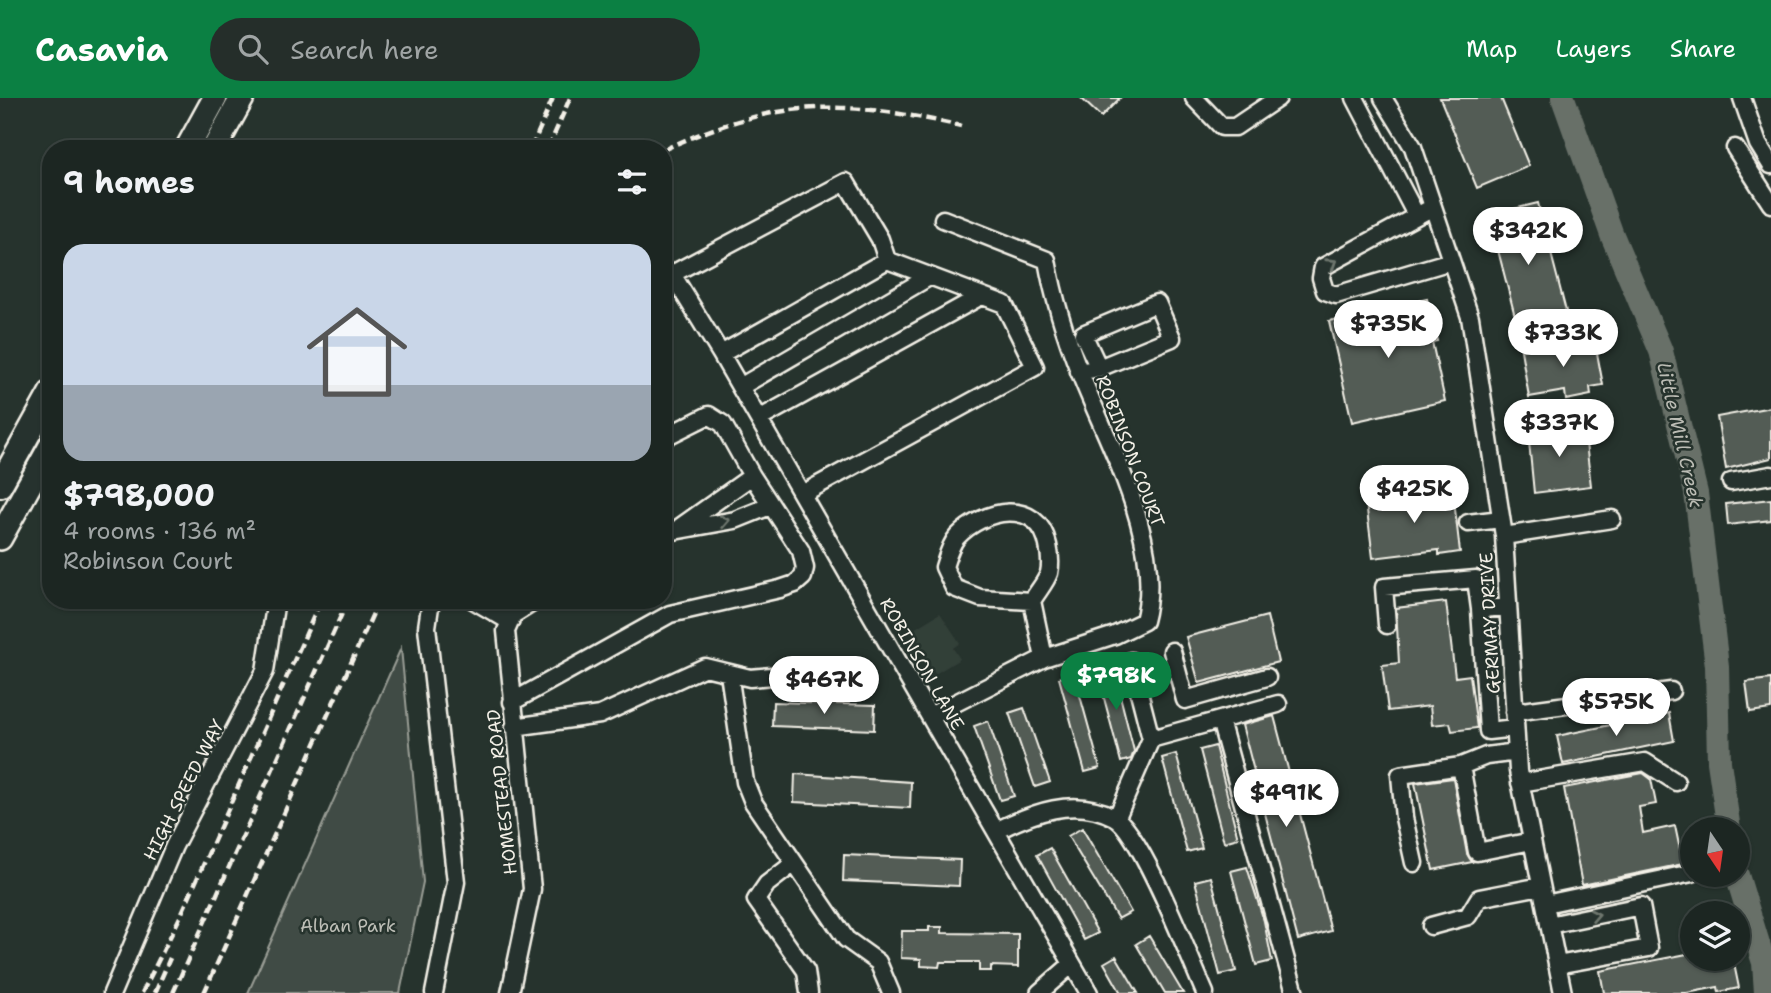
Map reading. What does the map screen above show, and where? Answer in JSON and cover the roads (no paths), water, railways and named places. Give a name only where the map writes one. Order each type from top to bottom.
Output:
[{"type":"highway","points":[[192,140],[215,98]]},
{"type":"highway","points":[[219,140],[242,98]]},
{"type":"highway","points":[[0,485],[42,409]]},
{"type":"highway","points":[[0,538],[42,462]]},
{"type":"street","points":[[1194,98],[1222,127],[1235,127],[1278,98]]},
{"type":"street","points":[[1355,98],[1403,190],[1425,211],[1323,267],[1321,278],[1325,291],[1336,295],[1448,262]]},
{"type":"street","points":[[1742,98],[1758,144],[1771,165]]},
{"type":"street","name":"GERMAY DRIVE","points":[[1388,100],[1413,147],[1424,181],[1425,211],[1470,317],[1504,536],[1520,783],[1563,993]]},
{"type":"street","points":[[1735,148],[1771,204]]},
{"type":"street","points":[[1403,190],[1424,181]]},
{"type":"street","name":"ROBINSON LANE","points":[[672,273],[846,182],[880,239],[887,260]]},
{"type":"street","name":"ROBINSON COURT","points":[[930,716],[1044,658],[1115,635],[1144,621],[1150,601],[1149,559],[1138,519],[1056,309],[1047,260],[943,219]]},
{"type":"street","points":[[721,354],[887,260],[1004,304],[1035,367],[802,494]]},
{"type":"street","name":"ROBINSON LANE","points":[[672,276],[759,419],[1089,993]]},
{"type":"street","points":[[740,387],[929,277]]},
{"type":"street","points":[[759,419],[981,296]]},
{"type":"street","points":[[1079,372],[1098,368],[1172,338],[1157,303],[1083,334],[1098,368]]},
{"type":"street","points":[[512,702],[670,614],[795,584],[803,577],[805,568],[801,551],[770,506],[717,418],[702,417],[672,433]]},
{"type":"street","points":[[1731,481],[1771,475]]},
{"type":"street","points":[[672,530],[752,476]]},
{"type":"street","points":[[672,531],[735,520],[770,506]]},
{"type":"street","points":[[1032,601],[980,598],[954,588],[944,567],[956,538],[980,519],[1002,510],[1023,514],[1035,521],[1046,537],[1050,556],[1049,574],[1032,601],[1044,658]]},
{"type":"street","points":[[1468,523],[1501,519]]},
{"type":"street","points":[[1504,536],[1612,519]]},
{"type":"street","points":[[1387,625],[1384,587],[1476,579],[1488,731],[1516,728]]},
{"type":"street","points":[[1480,609],[1508,607]]},
{"type":"street","name":"HIGH SPEED WAY","points":[[113,993],[174,846],[265,670],[275,609]]},
{"type":"street","points":[[430,609],[427,627],[456,882],[434,993]]},
{"type":"street","points":[[489,609],[509,621],[525,609]]},
{"type":"street","name":"HOMESTEAD ROAD","points":[[509,621],[506,642],[532,889],[510,993]]},
{"type":"street","points":[[1172,651],[1192,728]]},
{"type":"street","points":[[1116,817],[1151,739],[1131,661]]},
{"type":"street","points":[[514,727],[601,715],[705,667],[750,678],[827,671],[851,674]]},
{"type":"street","points":[[729,673],[745,782],[753,802],[846,939],[878,962],[891,993]]},
{"type":"street","points":[[1185,700],[1267,677]]},
{"type":"street","points":[[1514,712],[1671,691]]},
{"type":"street","points":[[1151,739],[1278,704]]},
{"type":"street","points":[[1220,720],[1294,987],[1277,993]]},
{"type":"street","points":[[1415,863],[1404,818],[1400,775],[1517,752]]},
{"type":"street","points":[[1520,783],[1645,762],[1676,782]]},
{"type":"street","points":[[1461,765],[1477,852],[1532,841]]},
{"type":"street","points":[[996,831],[1052,808],[1089,809],[1116,817],[1146,859],[1205,993]]},
{"type":"street","points":[[793,864],[767,884],[756,900],[806,971],[809,993]]},
{"type":"street","points":[[1545,904],[1680,876]]},
{"type":"street","points":[[1431,926],[1468,916],[1479,898],[1541,886]]},
{"type":"street","points":[[1549,925],[1641,906],[1648,948],[1557,965]]},
{"type":"street","points":[[1050,989],[1072,964]]},
{"type":"waterway","name":"Little Mill Creek","points":[[1563,98],[1612,235],[1661,351],[1696,493],[1717,666],[1719,762],[1727,817]]},
{"type":"waterway","name":"Little Mill Creek","points":[[1741,887],[1764,963],[1766,993]]},
{"type":"railway","points":[[535,140],[553,98]]},
{"type":"railway","points":[[552,140],[570,98]]},
{"type":"railway","points":[[672,146],[740,121],[775,112],[809,108],[880,111],[961,126]]},
{"type":"railway","points":[[142,993],[181,915],[317,609]]},
{"type":"railway","points":[[173,993],[344,609]]},
{"type":"railway","points":[[204,993],[375,609]]},
{"type":"railway","points":[[155,993],[170,958]]},
{"type":"park label","name":"Alban Park","points":[[348,926]]}]
